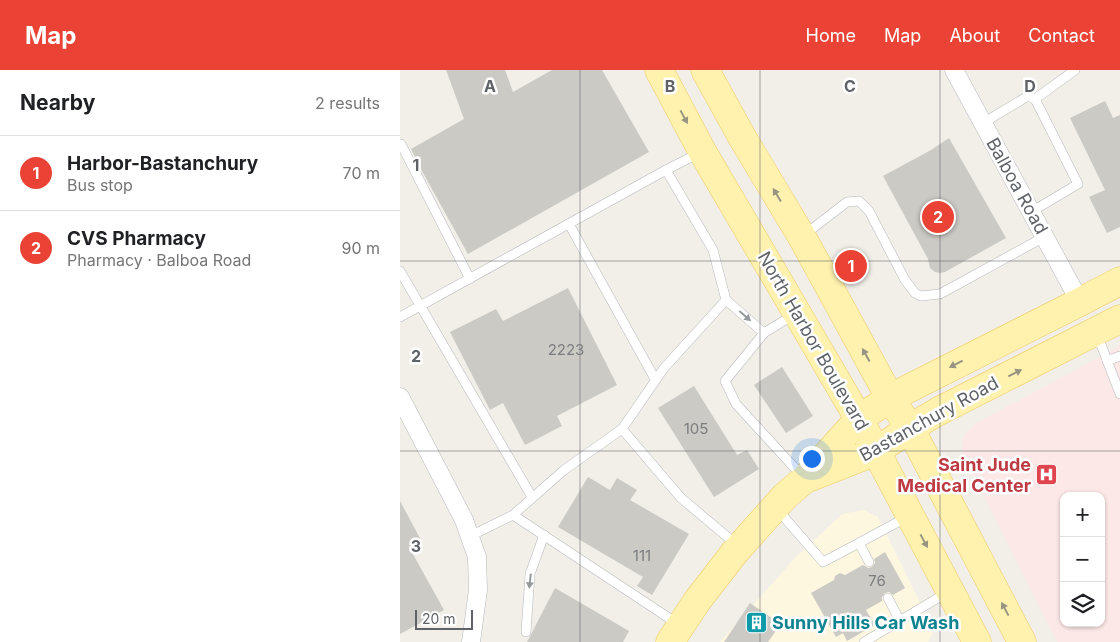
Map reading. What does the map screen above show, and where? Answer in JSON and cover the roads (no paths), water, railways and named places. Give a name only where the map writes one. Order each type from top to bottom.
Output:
[{"type":"main road","name":"North Harbor Boulevard","points":[[659,70],[702,151],[859,418],[977,642]]},
{"type":"main road","points":[[705,70],[742,137],[802,237],[890,398],[910,428],[1022,642]]},
{"type":"main road","name":"Bastanchury Road","points":[[805,479],[859,418],[890,398],[1120,281]]},
{"type":"main road","name":"Bastanchury Road","points":[[805,479],[877,451],[939,411],[1120,319]]},
{"type":"main road","points":[[675,634],[697,601],[739,547],[785,496],[805,479]]},
{"type":"street","name":"Balboa Road","points":[[954,70],[1080,302]]},
{"type":"street","points":[[400,397],[464,520],[477,557],[478,590],[471,642]]},
{"type":"lane","points":[[1035,99],[1075,70]]},
{"type":"lane","points":[[983,123],[1028,96],[1035,99],[1078,184],[1031,212]]},
{"type":"lane","points":[[400,145],[470,279]]},
{"type":"lane","points":[[400,318],[702,151]]},
{"type":"lane","points":[[666,170],[713,250],[726,300],[764,333]]},
{"type":"lane","points":[[802,237],[847,202],[859,201],[869,211],[906,280],[915,293],[922,296],[940,294],[1044,237]]},
{"type":"lane","points":[[569,224],[655,379]]},
{"type":"lane","points":[[400,271],[532,497]]},
{"type":"lane","points":[[470,536],[513,515],[564,470],[622,428],[655,379],[726,300]]},
{"type":"lane","points":[[796,313],[764,333],[725,381],[736,404],[805,479]]},
{"type":"lane","points":[[1096,332],[1120,394]]},
{"type":"lane","points":[[1107,360],[1120,356]]},
{"type":"lane","points":[[622,428],[681,498],[739,547]]},
{"type":"lane","points":[[775,507],[823,562],[910,516]]},
{"type":"lane","points":[[513,515],[544,535],[675,634]]},
{"type":"lane","points":[[526,632],[530,574],[544,535]]},
{"type":"lane","points":[[859,544],[869,562]]},
{"type":"lane","points":[[864,642],[950,590]]},
{"type":"lane","points":[[888,598],[900,621]]},
{"type":"place","name":"CVS Pharmacy","points":[[938,217]]},
{"type":"place","name":"Harbor-Bastanchury","points":[[851,266]]},
{"type":"place","name":"Saint Jude Medical Center","points":[[1047,475]]},
{"type":"place","name":"Sunny Hills Car Wash","points":[[756,623]]}]
